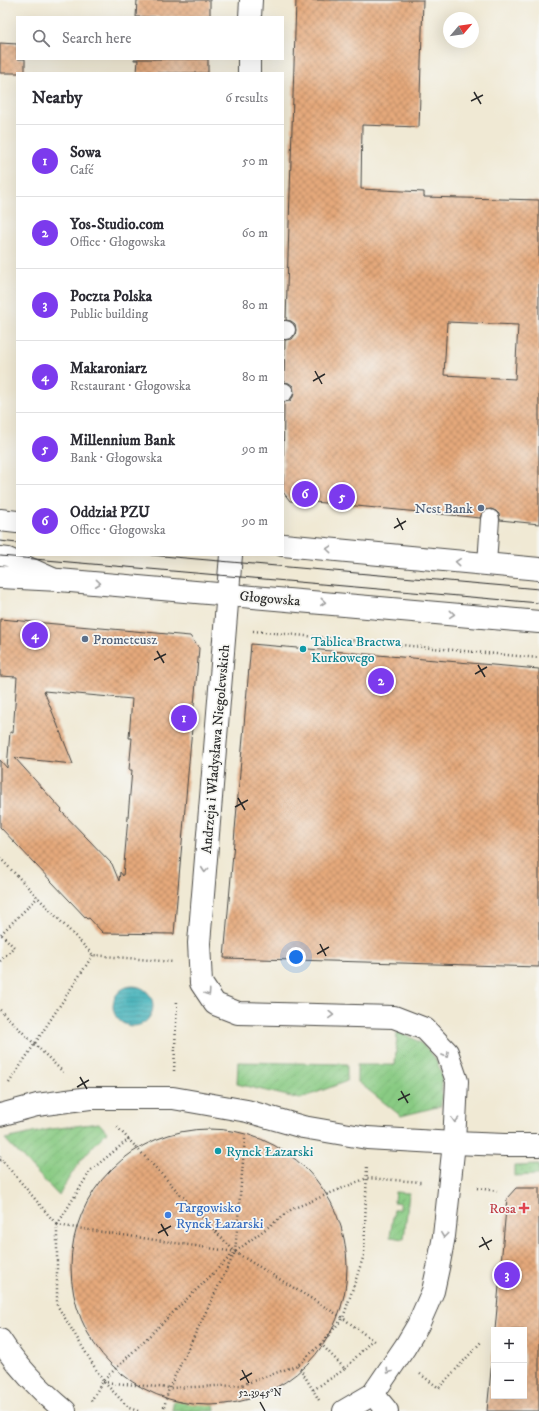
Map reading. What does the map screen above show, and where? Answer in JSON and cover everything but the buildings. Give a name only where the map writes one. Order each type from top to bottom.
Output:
[{"type":"street","points":[[250,16],[251,0]]},
{"type":"street","points":[[249,60],[249,72]]},
{"type":"street","points":[[0,520],[16,522]]},
{"type":"street","points":[[284,545],[539,569]]},
{"type":"street","name":"Andrzeja i Władysława Niegolewskich","points":[[231,556],[199,943],[201,983],[215,1004],[238,1013],[394,1017],[425,1029],[446,1052],[457,1081],[454,1143]]},
{"type":"street","name":"Głogowska","points":[[0,577],[59,580],[228,594],[539,622]]},
{"type":"street","points":[[0,1115],[37,1106],[90,1098],[173,1098],[247,1111],[303,1127],[367,1138],[454,1143],[539,1145]]},
{"type":"street","points":[[344,1411],[373,1394],[398,1358],[418,1325],[432,1290],[438,1268],[443,1242],[454,1143]]},
{"type":"street","points":[[0,1340],[11,1358],[40,1390],[64,1411]]},
{"type":"street","points":[[373,1394],[388,1411]]},
{"type":"lane","points":[[487,564],[490,519]]},
{"type":"lane","points":[[0,556],[8,557],[59,580]]},
{"type":"path","points":[[225,629],[539,658]]},
{"type":"path","points":[[0,858],[93,955],[179,962]]},
{"type":"path","points":[[0,961],[14,947],[0,933],[38,897]]},
{"type":"path","points":[[8,1083],[93,955]]},
{"type":"path","points":[[173,1098],[178,994]]},
{"type":"path","points":[[0,1010],[90,1098],[235,1252],[343,1318],[438,1388],[482,1341]]},
{"type":"path","points":[[163,1411],[169,1388],[235,1252],[247,1111]]},
{"type":"path","points":[[102,1382],[169,1388],[242,1385],[298,1365],[321,1344],[343,1318],[364,1255],[367,1138]]},
{"type":"path","points":[[129,1139],[91,1170],[57,1225],[57,1305],[102,1382],[129,1408],[138,1411]]},
{"type":"path","points":[[0,1156],[1,1160],[57,1225],[235,1252]]},
{"type":"path","points":[[88,1405],[102,1382],[235,1252],[292,1209],[367,1178],[449,1184],[497,1191]]},
{"type":"path","points":[[313,1390],[345,1369],[372,1340]]},
{"type":"path","points":[[321,1344],[345,1369]]},
{"type":"path","points":[[298,1365],[322,1406]]},
{"type":"green space","points":[[397,1032],[415,1039],[429,1050],[434,1058],[441,1074],[441,1106],[401,1116],[357,1081],[357,1065],[395,1065]]},
{"type":"green space","points":[[238,1062],[347,1064],[347,1081],[300,1099],[237,1084]]},
{"type":"green space","points":[[99,1123],[107,1132],[80,1162],[59,1196],[5,1139],[51,1129]]},
{"type":"green space","points":[[539,1165],[539,1175],[514,1176],[514,1166]]},
{"type":"green space","points":[[395,1192],[409,1193],[404,1239],[390,1237],[394,1209],[400,1209],[400,1203],[394,1202]]},
{"type":"green space","points":[[174,1398],[194,1401],[214,1401],[215,1411],[172,1411]]},
{"type":"water","points":[[137,986],[144,989],[150,995],[153,1006],[152,1014],[144,1023],[137,1026],[129,1026],[122,1023],[114,1014],[113,1002],[116,995],[125,987]]},
{"type":"tram line","points":[[0,541],[16,543]]},
{"type":"tram line","points":[[0,556],[539,603]]},
{"type":"tram line","points":[[162,556],[539,589]]},
{"type":"place","name":"Oddział PZU","points":[[305,494]]},
{"type":"place","name":"Millennium Bank","points":[[342,497]]},
{"type":"place","name":"Nest Bank","points":[[481,508]]},
{"type":"place","name":"Makaroniarz","points":[[35,635]]},
{"type":"place","name":"Prometeusz","points":[[85,639]]},
{"type":"place","name":"Tablica Bractwa Kurkowego","points":[[303,649]]},
{"type":"place","name":"Yos-Studio.com","points":[[381,681]]},
{"type":"place","name":"Sowa","points":[[184,718]]},
{"type":"place","name":"Rynek Łazarski","points":[[218,1151]]},
{"type":"place","name":"Rosa","points":[[524,1208]]},
{"type":"place","name":"Targowisko Rynek Łazarski","points":[[168,1215]]},
{"type":"place","name":"Poczta Polska","points":[[507,1275]]}]
